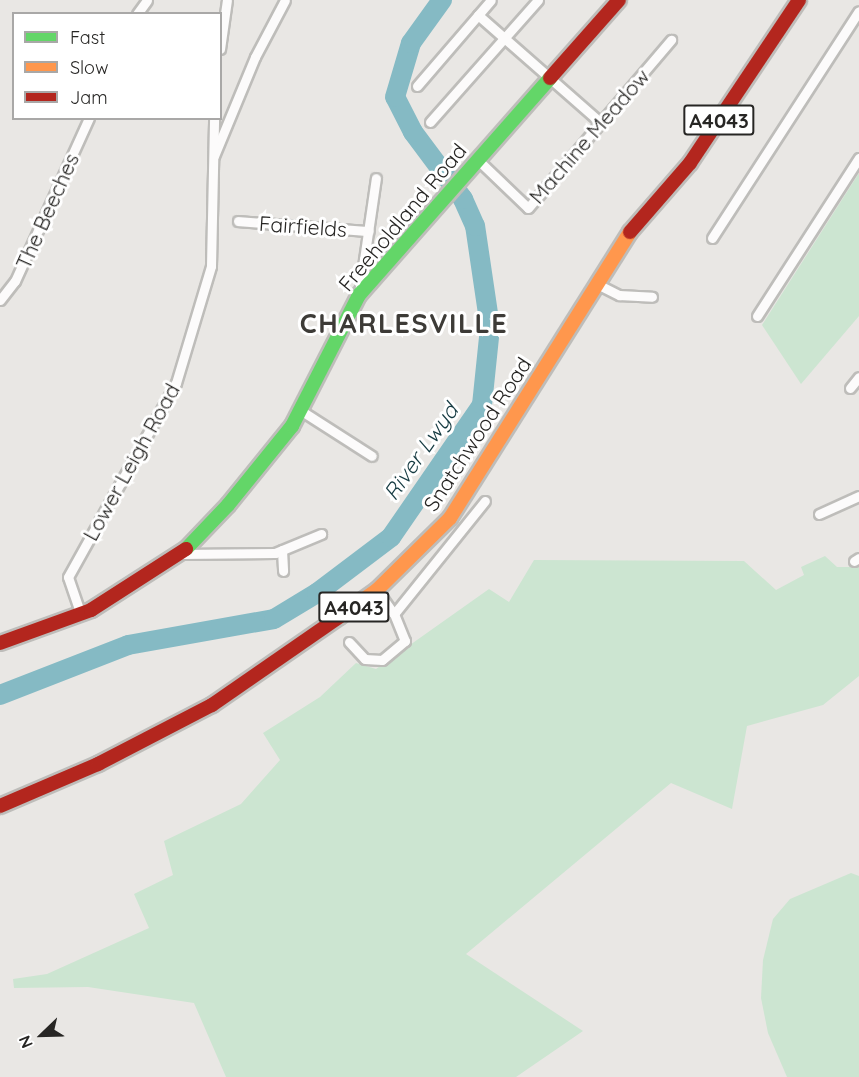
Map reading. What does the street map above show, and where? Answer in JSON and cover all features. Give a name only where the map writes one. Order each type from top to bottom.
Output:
[{"type":"main road","name":"Freeholdland Road","points":[[0,643],[81,615],[181,554],[235,496],[292,426],[359,295],[619,0]]},
{"type":"main road","name":"A4043","points":[[597,284],[630,232],[690,163],[798,0]]},
{"type":"main road","name":"Snatchwood Road","points":[[0,806],[98,764],[212,705],[377,590],[450,518],[597,284]]},
{"type":"street","points":[[222,35],[227,0]]},
{"type":"street","points":[[211,164],[255,57],[285,0]]},
{"type":"street","points":[[417,86],[491,0]]},
{"type":"street","points":[[430,122],[538,0]]},
{"type":"street","points":[[712,238],[859,11]]},
{"type":"street","points":[[478,15],[601,123]]},
{"type":"street","name":"Machine Meadow","points":[[478,160],[528,208],[671,40]]},
{"type":"street","name":"The Beeches","points":[[0,300],[15,282],[88,120]]},
{"type":"street","points":[[211,164],[214,120]]},
{"type":"street","points":[[757,316],[859,158]]},
{"type":"street","name":"Lower Leigh Road","points":[[81,615],[68,577],[176,383],[211,266],[214,222],[211,164]]},
{"type":"street","points":[[359,295],[376,178]]},
{"type":"street","name":"Fairfields","points":[[238,221],[369,231]]},
{"type":"street","points":[[597,284],[619,295],[652,297]]},
{"type":"street","points":[[850,388],[859,376]]},
{"type":"street","points":[[300,410],[372,456]]},
{"type":"street","points":[[819,514],[859,496]]},
{"type":"street","points":[[394,614],[485,501]]},
{"type":"street","points":[[181,554],[282,550],[321,534]]},
{"type":"street","points":[[282,550],[284,571]]},
{"type":"street","points":[[349,642],[365,659],[382,660],[405,641],[394,614],[377,590]]},
{"type":"green space","points":[[859,173],[859,316],[801,384],[762,325]]},
{"type":"green space","points":[[825,556],[837,567],[859,567],[859,676],[823,705],[747,726],[732,809],[671,783],[466,954],[583,1031],[516,1077],[226,1077],[194,1003],[88,987],[14,988],[13,979],[47,974],[149,928],[134,894],[173,875],[164,841],[241,804],[280,760],[263,733],[320,697],[356,663],[376,669],[489,589],[509,602],[534,560],[744,561],[776,590],[804,575],[801,567]]},
{"type":"green space","points":[[851,873],[859,876],[859,1077],[787,1077],[768,1033],[761,998],[763,960],[773,919],[790,899]]},
{"type":"waterway","name":"River Lwyd","points":[[0,695],[128,645],[274,619],[317,593],[391,537],[482,405],[490,327],[475,226],[463,199],[413,132],[395,97],[411,43],[442,0]]},
{"type":"traffic: fast","points":[[186,549],[228,505],[292,426],[359,295],[550,78]]},
{"type":"traffic: slow","points":[[339,617],[377,590],[450,518],[630,232]]},
{"type":"traffic: jam","points":[[550,78],[619,0]]},
{"type":"traffic: jam","points":[[630,232],[690,163],[799,0]]},
{"type":"traffic: jam","points":[[0,643],[91,610],[186,549]]},
{"type":"traffic: jam","points":[[0,806],[98,764],[212,705],[339,617]]},
{"type":"district","name":"CHARLESVILLE","points":[[404,324]]}]
